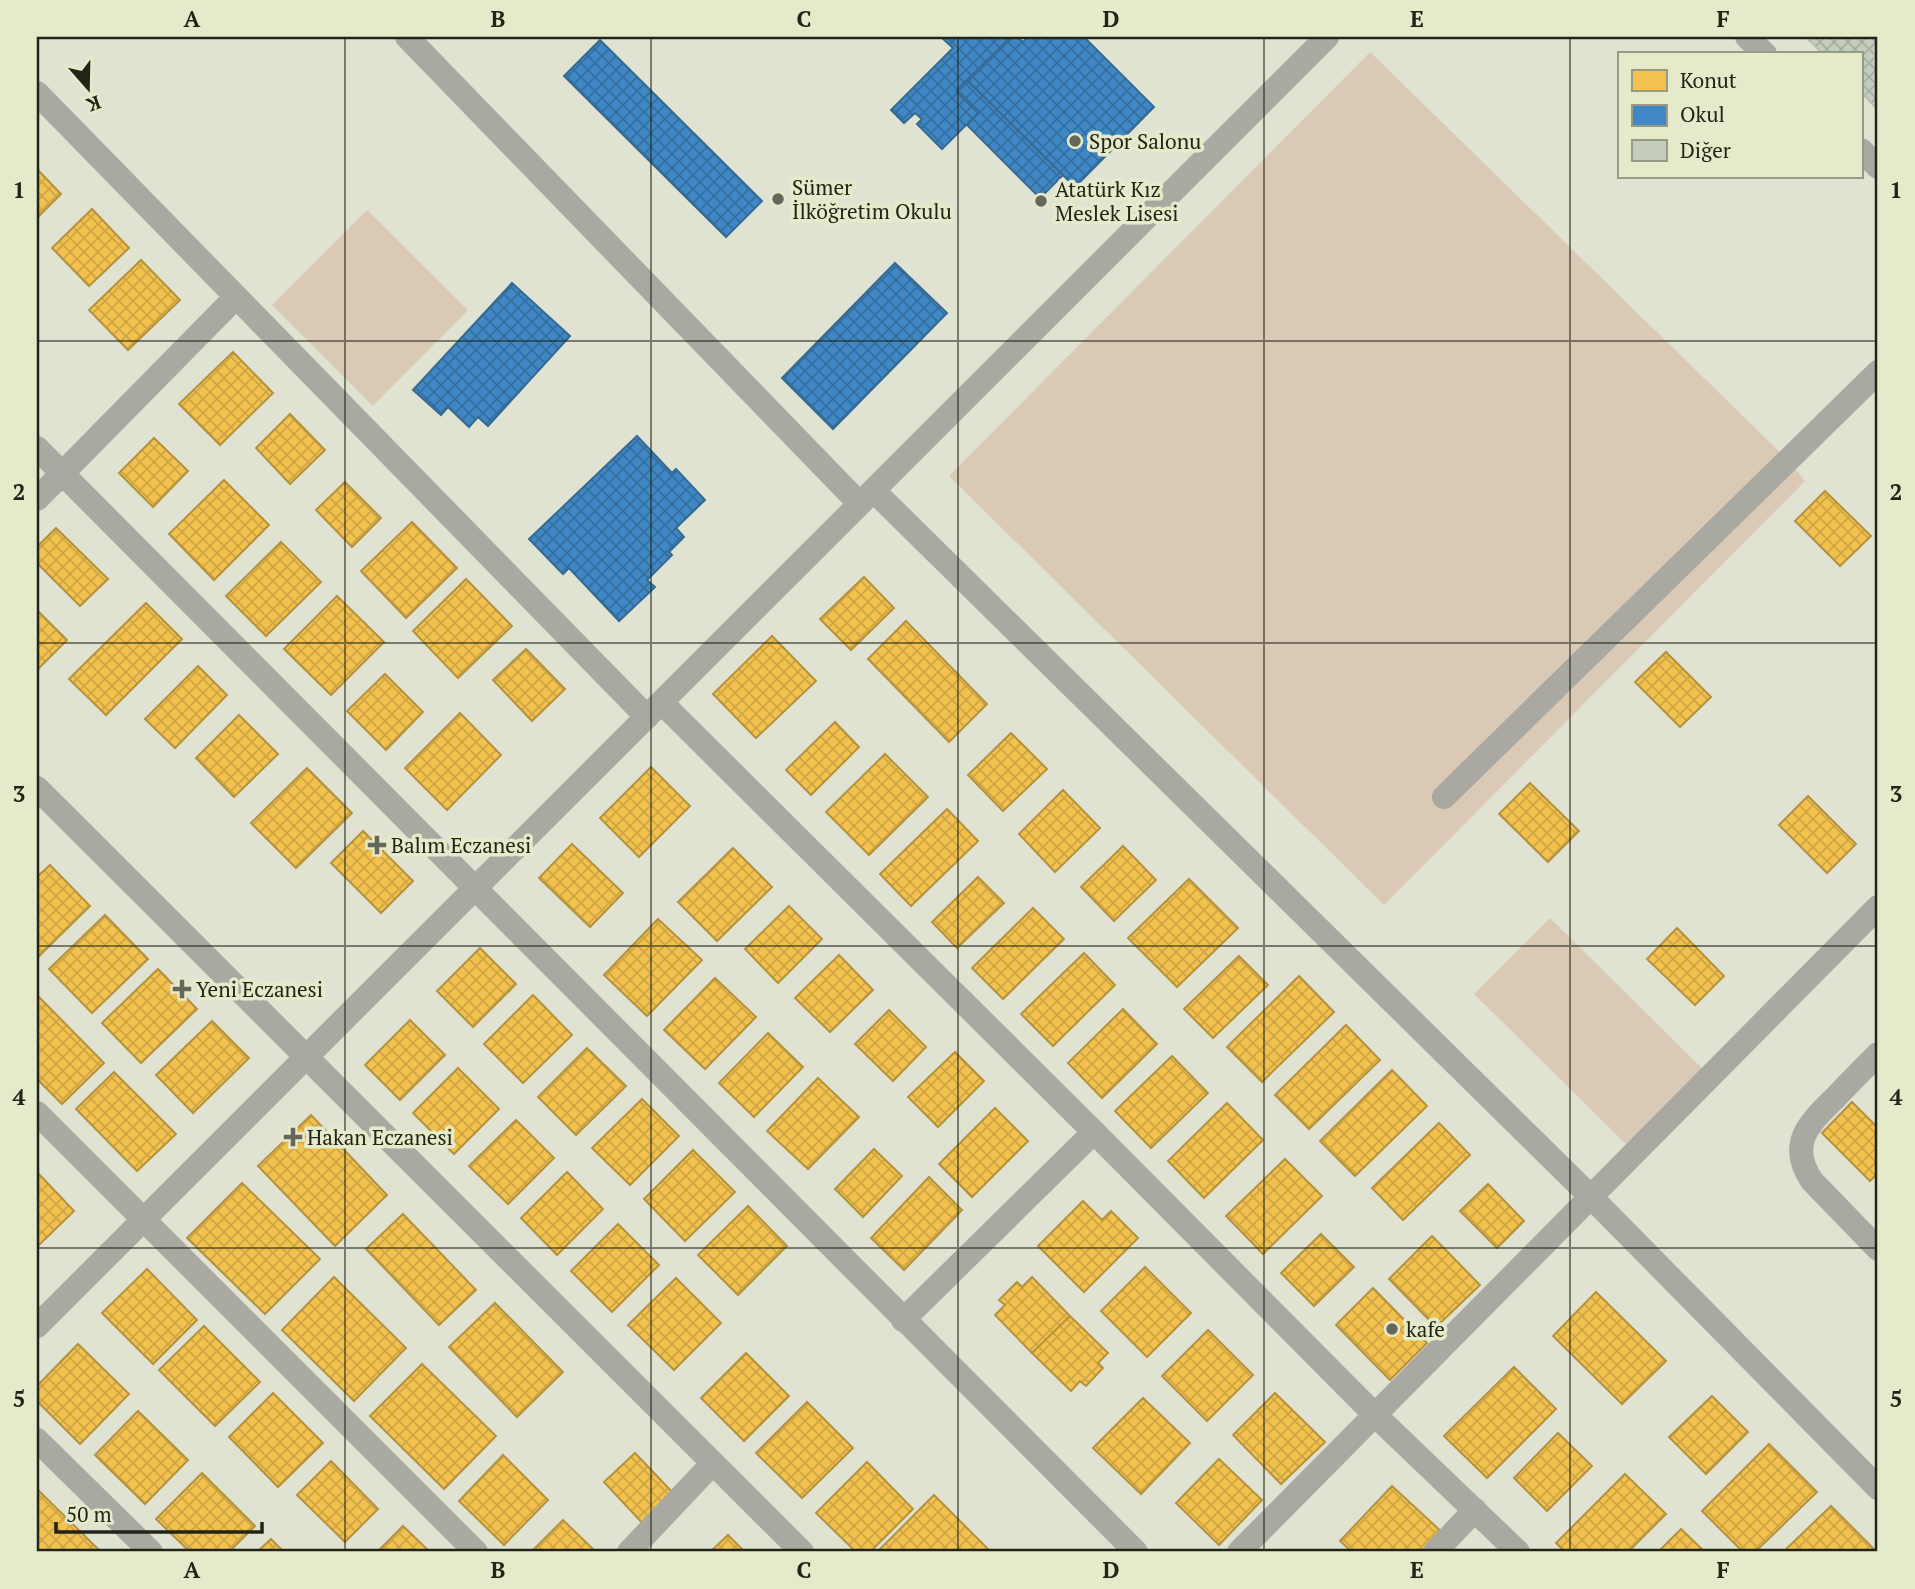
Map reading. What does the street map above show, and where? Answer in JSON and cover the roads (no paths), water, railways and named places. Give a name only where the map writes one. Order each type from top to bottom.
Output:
[{"type":"street","points":[[407,37],[867,497],[1591,1197],[1878,1488]]},
{"type":"street","points":[[37,1326],[1328,37]]},
{"type":"street","points":[[1747,37],[1763,52]]},
{"type":"street","points":[[37,93],[236,297],[655,710],[1094,1132],[1375,1415],[1518,1552]]},
{"type":"street","points":[[1862,151],[1878,167]]},
{"type":"street","points":[[37,499],[236,297]]},
{"type":"street","points":[[1444,797],[1878,372]]},
{"type":"street","points":[[37,448],[1136,1552]]},
{"type":"street","points":[[37,788],[802,1552]]},
{"type":"street","points":[[1239,1552],[1878,908]]},
{"type":"street","points":[[1878,1054],[1811,1122],[1802,1141],[1801,1152],[1802,1162],[1812,1181],[1878,1249]]},
{"type":"street","points":[[37,1113],[143,1222],[476,1552]]},
{"type":"street","points":[[903,1320],[1094,1132]]},
{"type":"street","points":[[37,1440],[151,1552]]},
{"type":"street","points":[[629,1552],[713,1464]]},
{"type":"street","points":[[1435,1552],[1475,1510]]},
{"type":"place","name":"Spor Salonu","points":[[1075,141]]},
{"type":"place","name":"Sümer İlköğretim Okulu","points":[[778,199]]},
{"type":"place","name":"Atatürk Kız Meslek Lisesi","points":[[1041,201]]},
{"type":"place","name":"Balım Eczanesi","points":[[377,845]]},
{"type":"place","name":"Yeni Eczanesi","points":[[182,989]]},
{"type":"place","name":"Hakan Eczanesi","points":[[293,1137]]},
{"type":"place","name":"kafe","points":[[1392,1329]]}]
